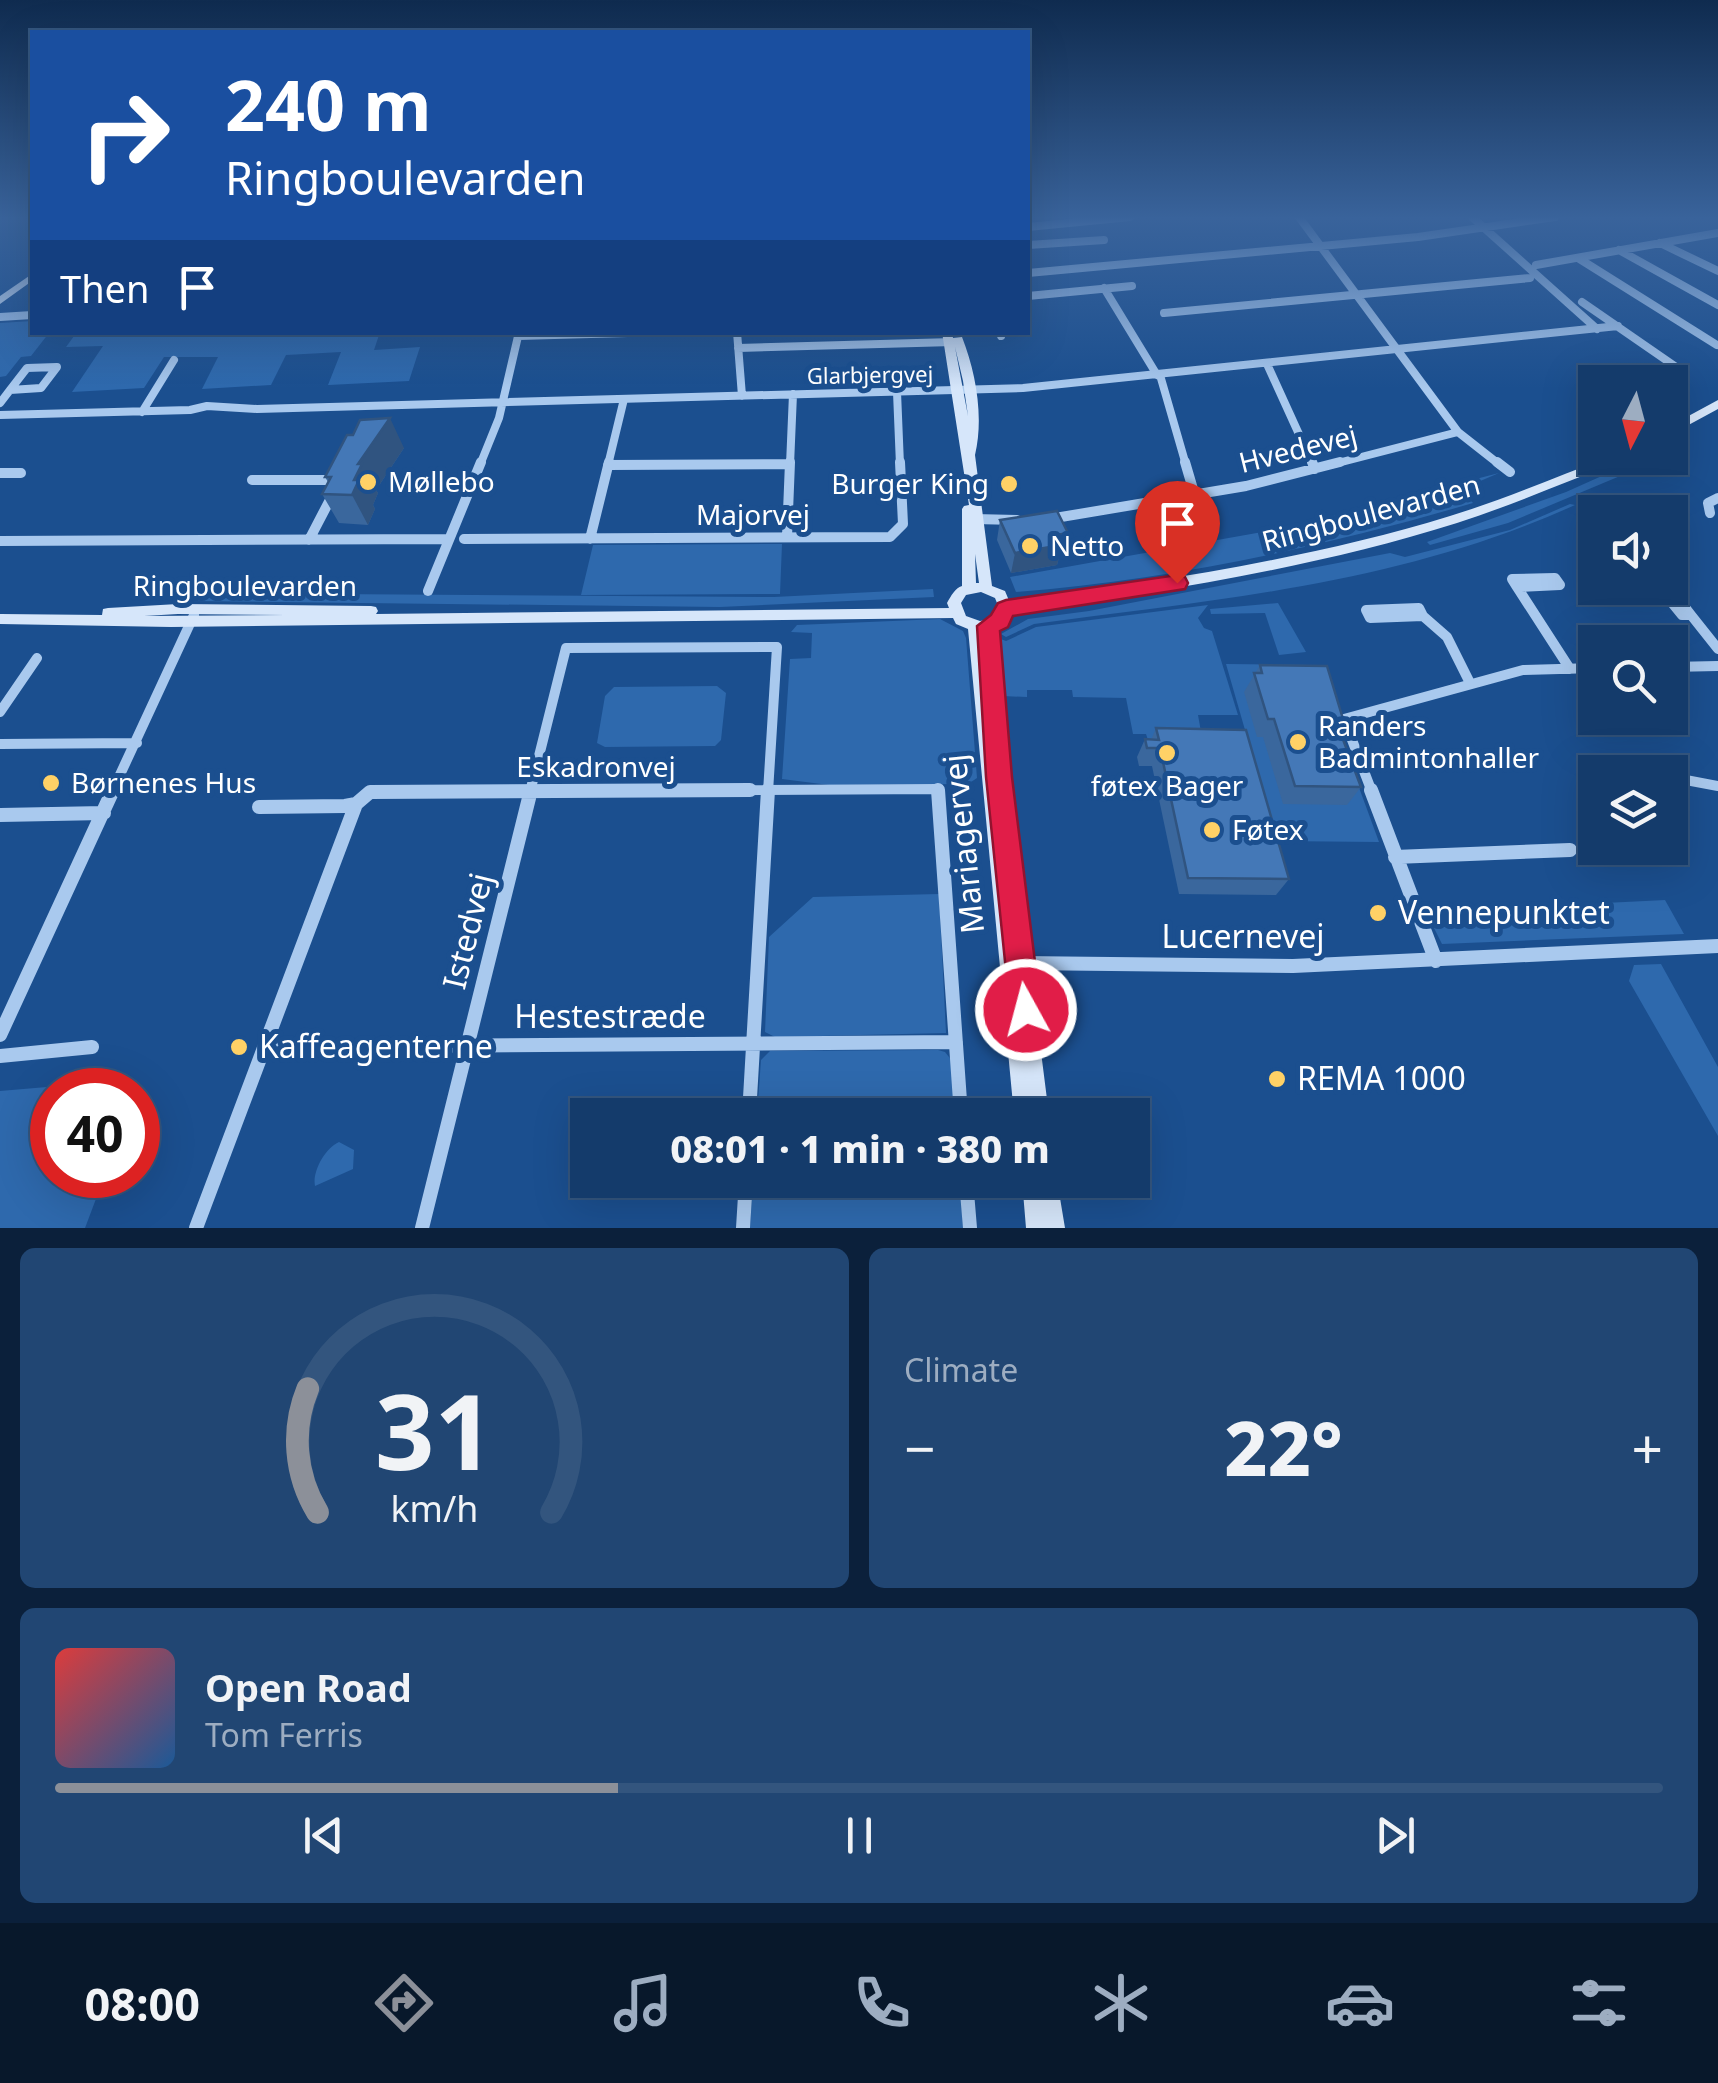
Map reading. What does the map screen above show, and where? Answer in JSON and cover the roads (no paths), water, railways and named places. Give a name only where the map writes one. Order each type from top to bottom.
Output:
[{"type":"main road","points":[[0,301],[30,278]]},
{"type":"main road","points":[[953,337],[963,390],[962,435],[969,456],[972,491],[969,588]]},
{"type":"main road","points":[[1688,421],[1718,404]]},
{"type":"main road","name":"Ringboulevarden","points":[[1004,604],[1257,569],[1367,544],[1524,496],[1578,474]]},
{"type":"main road","points":[[973,519],[986,588],[1004,604],[1000,621],[981,626],[954,608],[959,593],[969,588],[986,588]]},
{"type":"main road","name":"Ringboulevarden","points":[[0,619],[893,612],[954,608]]},
{"type":"main road","name":"Mariagervej","points":[[981,626],[997,759],[1023,1098]]},
{"type":"main road","name":"Mariagervej","points":[[1013,963],[1036,1098]]},
{"type":"main road","points":[[1034,1198],[1038,1228]]},
{"type":"main road","points":[[1050,1198],[1054,1228]]},
{"type":"street","points":[[1342,274],[1458,432],[1510,472]]},
{"type":"street","points":[[1536,274],[1598,329]]},
{"type":"street","points":[[1603,274],[1717,345]]},
{"type":"street","points":[[1663,274],[1718,305]]},
{"type":"street","points":[[1164,313],[1530,278]]},
{"type":"street","points":[[1030,296],[1132,286]]},
{"type":"street","points":[[1104,288],[1159,375],[1195,496]]},
{"type":"street","points":[[1582,302],[1673,365]]},
{"type":"street","points":[[0,317],[30,315]]},
{"type":"street","name":"Glarbjergvej","points":[[0,416],[206,406],[257,409],[963,390],[1159,375],[1618,326]]},
{"type":"street","points":[[428,591],[504,402],[519,335]]},
{"type":"street","points":[[737,335],[742,396]]},
{"type":"street","points":[[738,348],[953,337]]},
{"type":"street","points":[[142,412],[174,360]]},
{"type":"street","points":[[1268,364],[1315,468]]},
{"type":"street","points":[[0,404],[10,390],[26,368],[57,367],[41,388],[10,390]]},
{"type":"street","name":"Majorvej","points":[[464,539],[890,537],[902,529],[897,392]]},
{"type":"street","points":[[787,537],[793,394]]},
{"type":"street","points":[[590,539],[624,399]]},
{"type":"street","name":"Hvedevej","points":[[973,519],[1058,518],[1195,496],[1458,432]]},
{"type":"street","points":[[608,465],[790,464]]},
{"type":"street","points":[[0,473],[21,473]]},
{"type":"street","points":[[252,480],[340,480],[309,540]]},
{"type":"street","points":[[1710,513],[1708,503],[1718,498]]},
{"type":"street","points":[[0,541],[449,539]]},
{"type":"street","points":[[1517,587],[1570,668]]},
{"type":"street","points":[[1674,605],[1682,615],[1691,615]]},
{"type":"street","points":[[1685,605],[1718,649]]},
{"type":"street","points":[[0,1035],[194,616]]},
{"type":"street","points":[[1423,616],[1447,637],[1470,683]]},
{"type":"street","name":"Istedvej","points":[[422,1228],[566,648],[777,648],[768,791]]},
{"type":"street","points":[[0,712],[37,658]]},
{"type":"street","points":[[1436,961],[1344,718],[1523,670],[1578,668]]},
{"type":"street","points":[[1688,668],[1716,669]]},
{"type":"street","points":[[0,744],[138,744]]},
{"type":"street","points":[[1688,780],[1718,786]]},
{"type":"street","name":"Eskadronvej","points":[[259,807],[356,804],[370,792],[938,789],[956,1042]]},
{"type":"street","points":[[750,1098],[768,791]]},
{"type":"street","points":[[196,1228],[356,804]]},
{"type":"street","points":[[0,815],[104,813]]},
{"type":"street","points":[[1395,857],[1570,850]]},
{"type":"street","name":"Lucernevej","points":[[1013,963],[1293,966],[1718,946]]},
{"type":"street","points":[[956,1042],[961,1098]]},
{"type":"street","name":"Hestestræde","points":[[265,1047],[956,1042]]},
{"type":"street","points":[[0,1056],[92,1047]]},
{"type":"street","points":[[743,1228],[745,1198]]},
{"type":"street","points":[[968,1198],[970,1228]]},
{"type":"place","name":"Møllebo","points":[[368,482]]},
{"type":"place","name":"Burger King","points":[[1009,484]]},
{"type":"place","name":"Netto","points":[[1030,546]]},
{"type":"place","name":"Randers Badmintonhaller","points":[[1298,742]]},
{"type":"place","name":"føtex Bager","points":[[1167,753]]},
{"type":"place","name":"Børnenes Hus","points":[[51,783]]},
{"type":"place","name":"Føtex","points":[[1212,830]]},
{"type":"place","name":"Vennepunktet","points":[[1378,913]]},
{"type":"place","name":"Kaffeagenterne","points":[[239,1047]]},
{"type":"place","name":"REMA 1000","points":[[1277,1079]]}]
